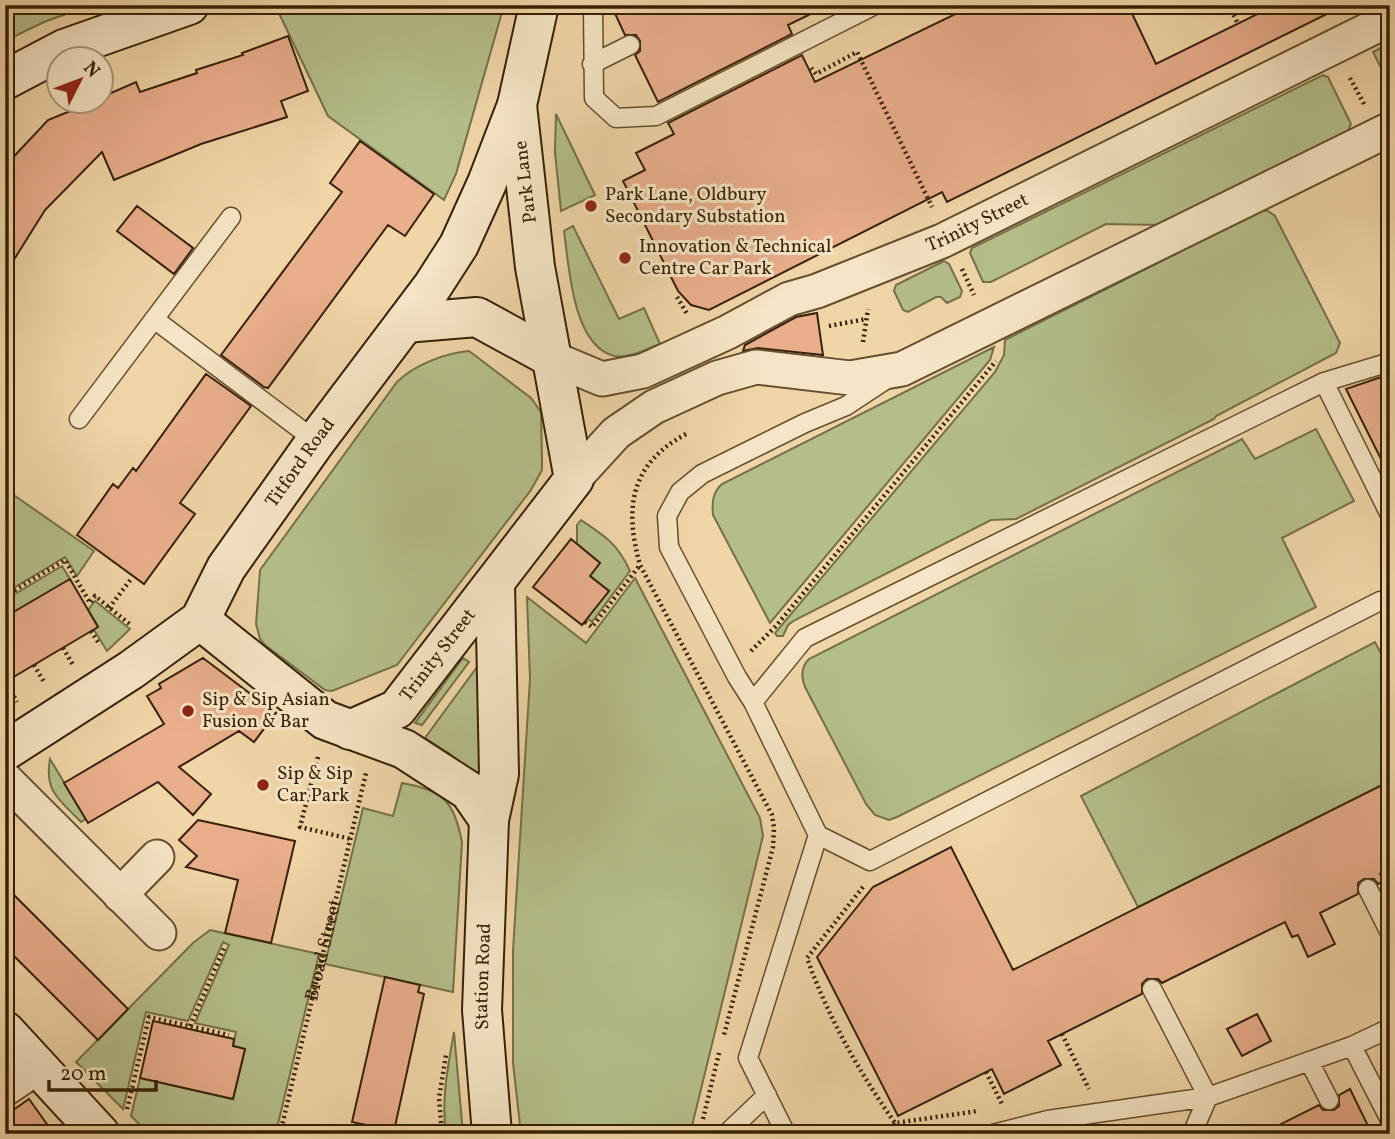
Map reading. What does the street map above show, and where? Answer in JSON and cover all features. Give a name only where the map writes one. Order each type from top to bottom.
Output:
[{"type":"main road","points":[[5,80],[64,49],[189,5]]},
{"type":"main road","name":"Park Lane","points":[[539,5],[517,106],[536,267],[554,359]]},
{"type":"main road","name":"Titford Road","points":[[5,751],[131,670],[200,620],[226,568],[459,245],[517,106]]},
{"type":"main road","name":"Trinity Street","points":[[405,323],[477,317],[554,359]]},
{"type":"main road","points":[[554,359],[574,479]]},
{"type":"main road","name":"Trinity Street","points":[[350,730],[397,709],[574,479]]},
{"type":"main road","name":"Station Road","points":[[492,1134],[482,1010],[489,820],[499,774],[495,583]]},
{"type":"main road","points":[[200,620],[325,720],[404,749],[469,791],[489,820]]},
{"type":"main road","points":[[5,1031],[39,1066],[113,1126]]},
{"type":"street","name":"Trinity Street","points":[[554,359],[602,379],[643,370],[728,332],[789,299],[817,291],[942,241],[1390,19]]},
{"type":"street","name":"Trinity Street","points":[[574,479],[616,433],[654,407],[717,378],[755,367],[850,378],[902,369],[1384,131]]},
{"type":"street","points":[[5,779],[159,933]]},
{"type":"street","points":[[120,895],[157,857]]},
{"type":"street","points":[[5,1089],[39,1066]]},
{"type":"lane","points":[[593,5],[594,98],[616,118],[656,116],[875,5]]},
{"type":"lane","points":[[592,64],[630,45]]},
{"type":"lane","points":[[79,419],[232,217]]},
{"type":"lane","points":[[154,319],[316,441]]},
{"type":"lane","points":[[753,702],[805,638],[1324,382],[1390,362]]},
{"type":"lane","points":[[902,369],[846,406],[805,423],[702,474],[680,492],[667,516],[669,547],[737,677],[753,702],[818,835],[870,861],[1380,601],[1390,605]]},
{"type":"lane","points":[[1324,382],[1390,515]]},
{"type":"lane","points":[[786,1134],[748,1058],[818,835]]},
{"type":"lane","points":[[1368,889],[1390,933]]},
{"type":"lane","points":[[1152,989],[1208,1097]]},
{"type":"lane","points":[[993,1134],[1048,1120],[1208,1097],[1352,1046],[1390,1028]]},
{"type":"lane","points":[[1352,1046],[1390,1120]]},
{"type":"lane","points":[[1310,1061],[1329,1100]]},
{"type":"lane","points":[[726,1134],[767,1095]]},
{"type":"lane","points":[[1192,1134],[1208,1097]]},
{"type":"path","points":[[1228,5],[1238,24]]},
{"type":"path","points":[[1335,46],[1384,131]]},
{"type":"path","points":[[816,74],[857,52]]},
{"type":"path","points":[[819,328],[866,319]]},
{"type":"path","points":[[5,596],[65,560],[90,603],[95,596],[137,629]]},
{"type":"path","points":[[585,622],[592,627],[640,565]]},
{"type":"path","points":[[109,608],[131,579]]},
{"type":"path","points":[[34,665],[45,684]]},
{"type":"path","points":[[6,682],[21,709]]},
{"type":"path","points":[[318,755],[300,827],[351,839]]},
{"type":"path","name":"Broad Street","points":[[280,1134],[368,766]]},
{"type":"path","points":[[866,883],[807,958],[819,990],[860,1071],[895,1123]]},
{"type":"path","points":[[190,1026],[225,946]]},
{"type":"path","points":[[113,1126],[149,1017],[229,1035]]},
{"type":"path","points":[[1062,1034],[1091,1093],[1078,1095]]},
{"type":"path","points":[[442,1134],[439,1098],[447,1049]]},
{"type":"path","points":[[895,1123],[1004,1108],[986,1072]]},
{"type":"path","points":[[890,1134],[895,1123]]},
{"type":"green space","points":[[5,5],[91,5],[44,22],[5,41]]},
{"type":"green space","points":[[290,5],[504,5],[456,174],[444,200],[328,116],[277,9]]},
{"type":"green space","points":[[1390,43],[1390,86],[1373,52]]},
{"type":"green space","points":[[1323,75],[1328,77],[1351,124],[1348,131],[1161,225],[1106,224],[991,282],[983,282],[970,253],[972,248]]},
{"type":"green space","points":[[556,114],[595,195],[561,211],[555,152]]},
{"type":"green space","points":[[1261,211],[1268,211],[1275,216],[1340,343],[1336,353],[1214,419],[1016,519],[991,520],[795,620],[788,625],[783,636],[777,636],[775,633],[995,372],[1004,355],[1005,340]]},
{"type":"green space","points":[[573,226],[619,319],[644,308],[660,344],[620,357],[600,349],[589,337],[575,302],[568,263],[564,231]]},
{"type":"green space","points":[[944,261],[949,264],[962,291],[960,297],[947,303],[941,297],[936,297],[908,312],[903,310],[894,291],[896,285]]},
{"type":"green space","points":[[994,347],[990,360],[770,623],[713,515],[713,498],[719,487]]},
{"type":"green space","points":[[469,351],[531,398],[541,412],[542,470],[531,490],[397,665],[332,691],[325,690],[260,639],[256,624],[260,570],[397,382],[430,361]]},
{"type":"green space","points":[[1316,429],[1354,501],[1282,538],[1316,607],[897,817],[889,820],[875,815],[866,804],[805,687],[802,672],[809,659],[1242,439],[1255,459]]},
{"type":"green space","points":[[5,489],[94,551],[77,576],[65,557],[5,593]]},
{"type":"green space","points":[[581,520],[610,541],[630,571],[592,622],[587,618],[609,591],[590,576],[600,563],[577,544],[577,525]]},
{"type":"green space","points":[[62,566],[70,579],[5,617],[5,600]]},
{"type":"green space","points":[[635,578],[760,818],[763,836],[690,1134],[521,1134],[513,1063],[513,950],[530,679],[527,597],[586,643]]},
{"type":"green space","points":[[95,601],[130,629],[107,651],[94,630],[98,626],[88,610]]},
{"type":"green space","points":[[1375,642],[1390,671],[1390,781],[1138,907],[1081,796]]},
{"type":"green space","points":[[463,658],[469,662],[422,725],[415,723]]},
{"type":"green space","points":[[480,663],[484,783],[450,754],[425,738]]},
{"type":"green space","points":[[50,759],[86,819],[81,822],[55,795],[49,780]]},
{"type":"green space","points":[[402,783],[428,790],[445,800],[459,828],[462,842],[453,992],[325,964],[363,808],[393,816]]},
{"type":"green space","points":[[210,930],[319,954],[274,1134],[149,1134],[131,1116],[140,1078],[233,1099],[245,1049],[233,1046],[236,1032],[195,1023],[229,945],[223,942],[188,1021],[146,1012],[123,1109],[76,1062],[193,943]]},
{"type":"green space","points":[[454,1032],[463,1134],[446,1134],[444,1108]]},
{"type":"building","points":[[611,5],[829,5],[788,25],[792,34],[658,102],[635,55],[640,51],[640,41],[636,35],[625,35]]},
{"type":"building","points":[[974,5],[1128,5],[1156,64],[1276,5],[1345,5],[947,202],[942,192],[709,310],[691,305],[678,291],[623,181],[645,170],[636,153],[674,134],[668,123],[802,55],[815,82]]},
{"type":"building","points":[[288,36],[308,91],[281,101],[287,117],[201,144],[114,180],[102,152],[45,210],[5,274],[5,166],[48,120],[58,116],[116,116],[116,91],[136,82],[140,92],[197,73],[196,70],[243,55],[242,53]]},
{"type":"building","points":[[360,141],[434,194],[405,236],[388,225],[268,388],[264,387],[221,355],[342,192],[330,183]]},
{"type":"building","points":[[137,206],[193,248],[174,274],[117,231]]},
{"type":"building","points":[[817,313],[823,355],[758,348],[743,351],[745,345],[796,317]]},
{"type":"building","points":[[206,374],[251,406],[180,503],[195,514],[144,584],[77,535],[113,484],[118,488],[133,468],[136,471]]},
{"type":"building","points":[[1390,374],[1390,477],[1346,389]]},
{"type":"building","points":[[571,539],[600,563],[590,576],[609,591],[582,625],[533,587]]},
{"type":"building","points":[[70,579],[98,627],[5,682],[5,617]]},
{"type":"building","points":[[203,658],[276,713],[254,742],[239,731],[179,767],[211,794],[193,815],[158,782],[88,823],[64,783],[164,724],[147,696],[161,688],[159,684]]},
{"type":"building","points":[[1390,781],[1390,869],[1380,874],[1384,881],[1378,884],[1374,879],[1364,879],[1358,883],[1358,894],[1320,913],[1335,944],[1308,957],[1298,935],[1292,937],[1285,922],[1162,983],[1158,979],[1147,979],[1142,984],[1142,994],[1048,1041],[1061,1065],[1004,1094],[992,1069],[898,1116],[817,957],[873,887],[951,847],[1013,970]]},
{"type":"building","points":[[198,820],[295,841],[271,943],[225,933],[238,880],[186,867],[197,856],[179,840]]},
{"type":"building","points":[[5,886],[128,1009],[98,1040],[5,947]]},
{"type":"building","points":[[385,977],[420,985],[418,992],[424,994],[394,1131],[352,1122]]},
{"type":"building","points":[[1257,1014],[1271,1041],[1242,1056],[1227,1029]]},
{"type":"building","points":[[153,1021],[234,1039],[233,1046],[245,1049],[233,1099],[140,1078]]},
{"type":"building","points":[[1350,1089],[1372,1134],[1261,1134],[1319,1105],[1323,1110],[1334,1110],[1339,1106],[1339,1095]]},
{"type":"building","points":[[29,1099],[54,1134],[5,1134],[5,1116]]},
{"type":"place","name":"Park Lane, Oldbury Secondary Substation","points":[[591,206]]},
{"type":"place","name":"Innovation & Technical Centre Car Park","points":[[625,258]]},
{"type":"place","name":"Sip & Sip Asian Fusion & Bar","points":[[188,711]]},
{"type":"place","name":"Sip & Sip Car Park","points":[[263,785]]}]
